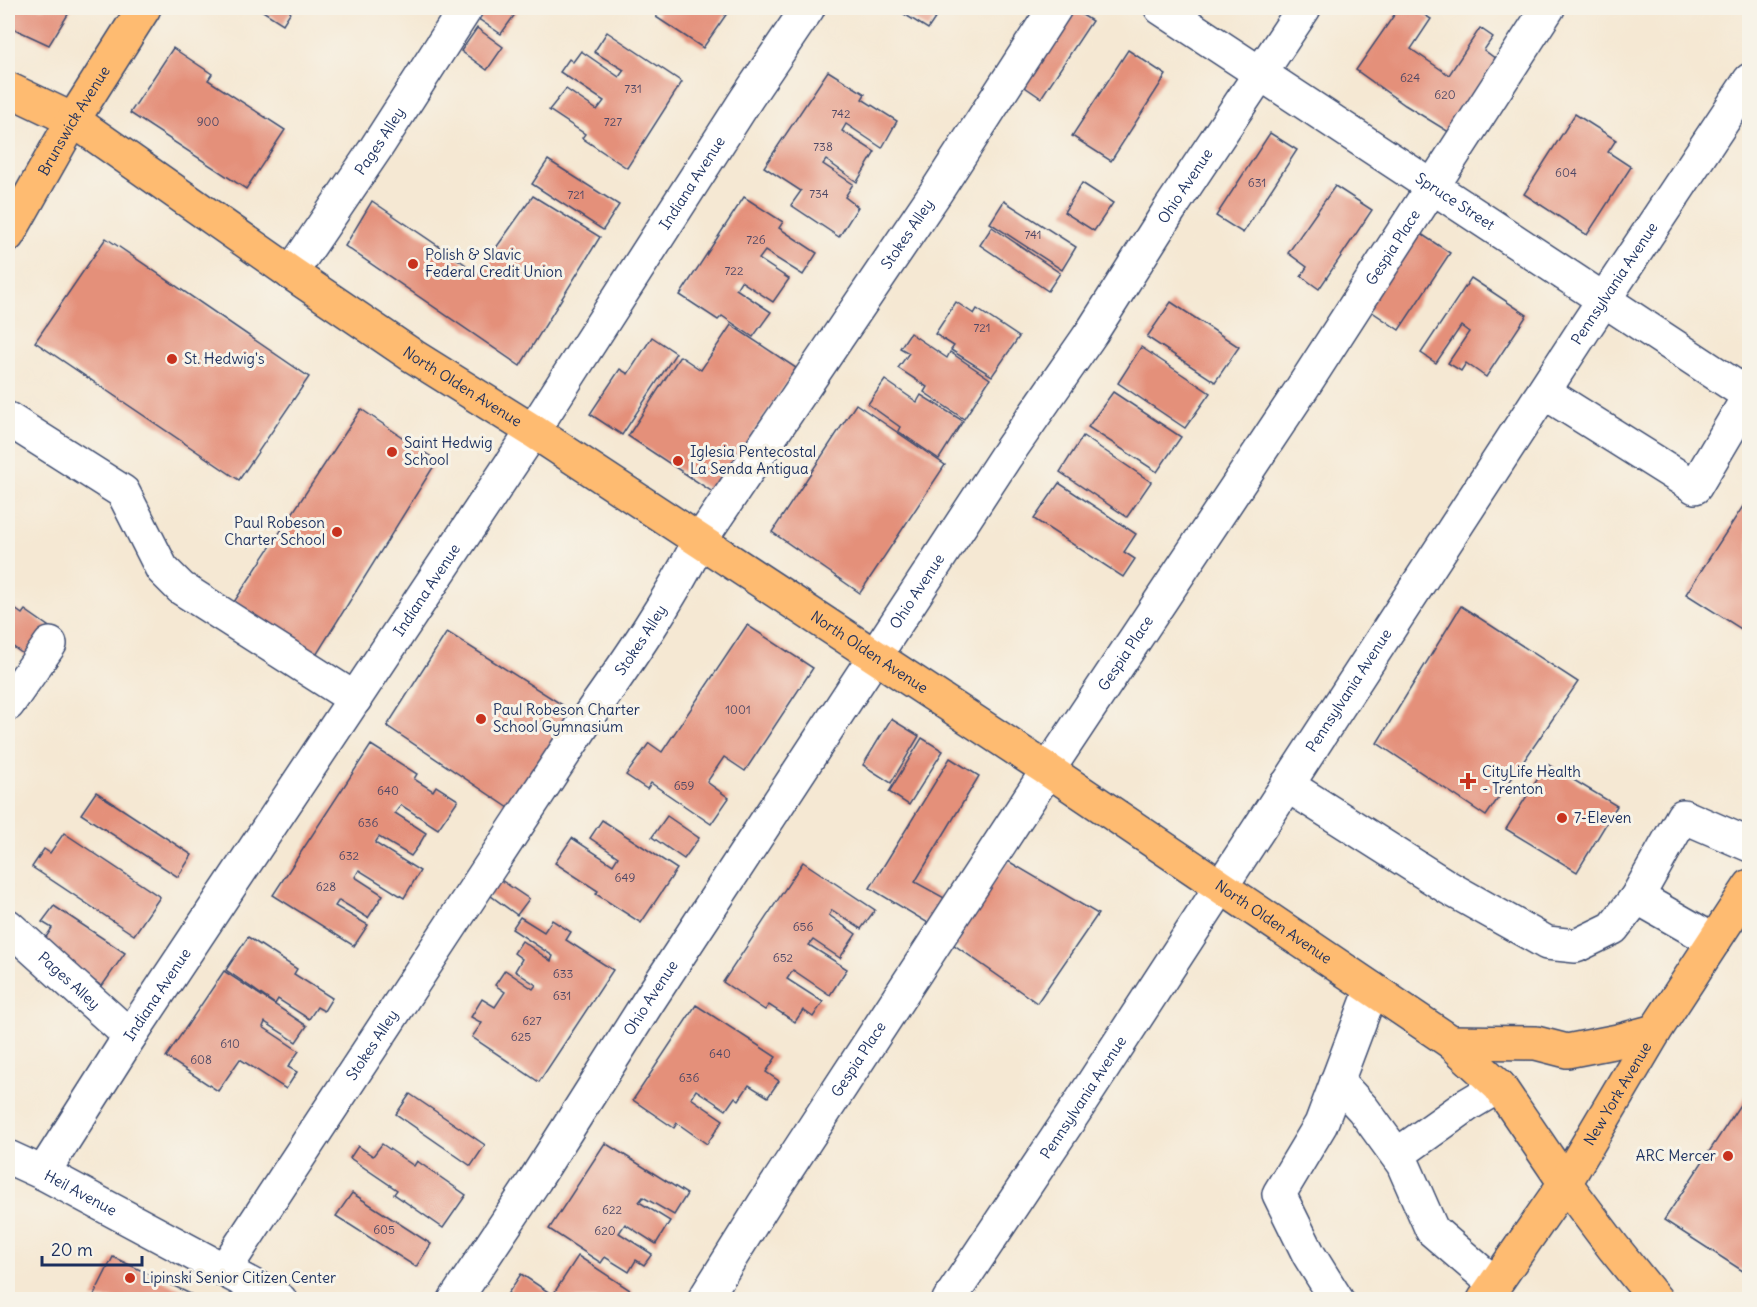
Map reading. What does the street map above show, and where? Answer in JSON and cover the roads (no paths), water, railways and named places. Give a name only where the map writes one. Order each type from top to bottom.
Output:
[{"type":"main road","name":"Brunswick Avenue","points":[[8,235],[73,120],[144,8]]},
{"type":"main road","name":"North Olden Avenue","points":[[8,89],[73,120],[413,356],[532,431],[1048,770],[1451,1042],[1499,1086],[1565,1183],[1656,1299]]},
{"type":"main road","name":"New York Avenue","points":[[1489,1292],[1565,1183],[1655,1031],[1749,886]]},
{"type":"main road","points":[[1451,1042],[1536,1043],[1567,1051],[1655,1031]]},
{"type":"street","name":"Pages Alley","points":[[291,273],[376,148],[466,8]]},
{"type":"street","name":"Indiana Avenue","points":[[43,1173],[130,1036],[532,431],[808,8]]},
{"type":"street","name":"Stokes Alley","points":[[225,1269],[618,675],[679,581],[699,542],[936,192],[1055,8]]},
{"type":"street","name":"Spruce Street","points":[[1161,8],[1749,396]]},
{"type":"street","name":"Ohio Avenue","points":[[455,1299],[535,1180],[648,1002],[1006,456],[1092,332],[1170,209],[1304,8]]},
{"type":"street","name":"Gespia Place","points":[[704,1299],[1048,770],[1299,393],[1548,8]]},
{"type":"street","name":"Pennsylvania Avenue","points":[[949,1299],[1077,1108],[1603,300],[1749,80]]},
{"type":"street","points":[[1544,392],[1695,487],[1749,396]]},
{"type":"street","points":[[8,419],[123,492],[162,569],[181,588],[355,699]]},
{"type":"street","points":[[8,704],[50,644]]},
{"type":"street","points":[[1287,785],[1449,888],[1546,943],[1576,946],[1613,928],[1637,897],[1683,816],[1749,845]]},
{"type":"street","points":[[1637,897],[1714,941]]},
{"type":"street","name":"Pages Alley","points":[[8,926],[130,1036]]},
{"type":"street","points":[[1337,1299],[1309,1255],[1279,1194],[1321,1124],[1372,989]]},
{"type":"street","points":[[1337,1081],[1364,1109],[1403,1164],[1432,1230],[1489,1292]]},
{"type":"street","points":[[1396,1155],[1467,1105],[1499,1086]]},
{"type":"street","name":"Heil Avenue","points":[[8,1157],[43,1173],[280,1299]]},
{"type":"place","name":"Polish & Slavic Federal Credit Union","points":[[413,264]]},
{"type":"place","name":"St. Hedwig's","points":[[172,359]]},
{"type":"place","name":"Saint Hedwig School","points":[[392,452]]},
{"type":"place","name":"Iglesia Pentecostal La Senda Antigua","points":[[678,461]]},
{"type":"place","name":"Paul Robeson Charter School","points":[[337,532]]},
{"type":"place","name":"Paul Robeson Charter School Gymnasium","points":[[481,719]]},
{"type":"place","name":"CityLife Health - Trenton","points":[[1468,781]]},
{"type":"place","name":"7-Eleven","points":[[1562,818]]},
{"type":"place","name":"ARC Mercer","points":[[1728,1156]]},
{"type":"place","name":"Lipinski Senior Citizen Center","points":[[130,1278]]}]
